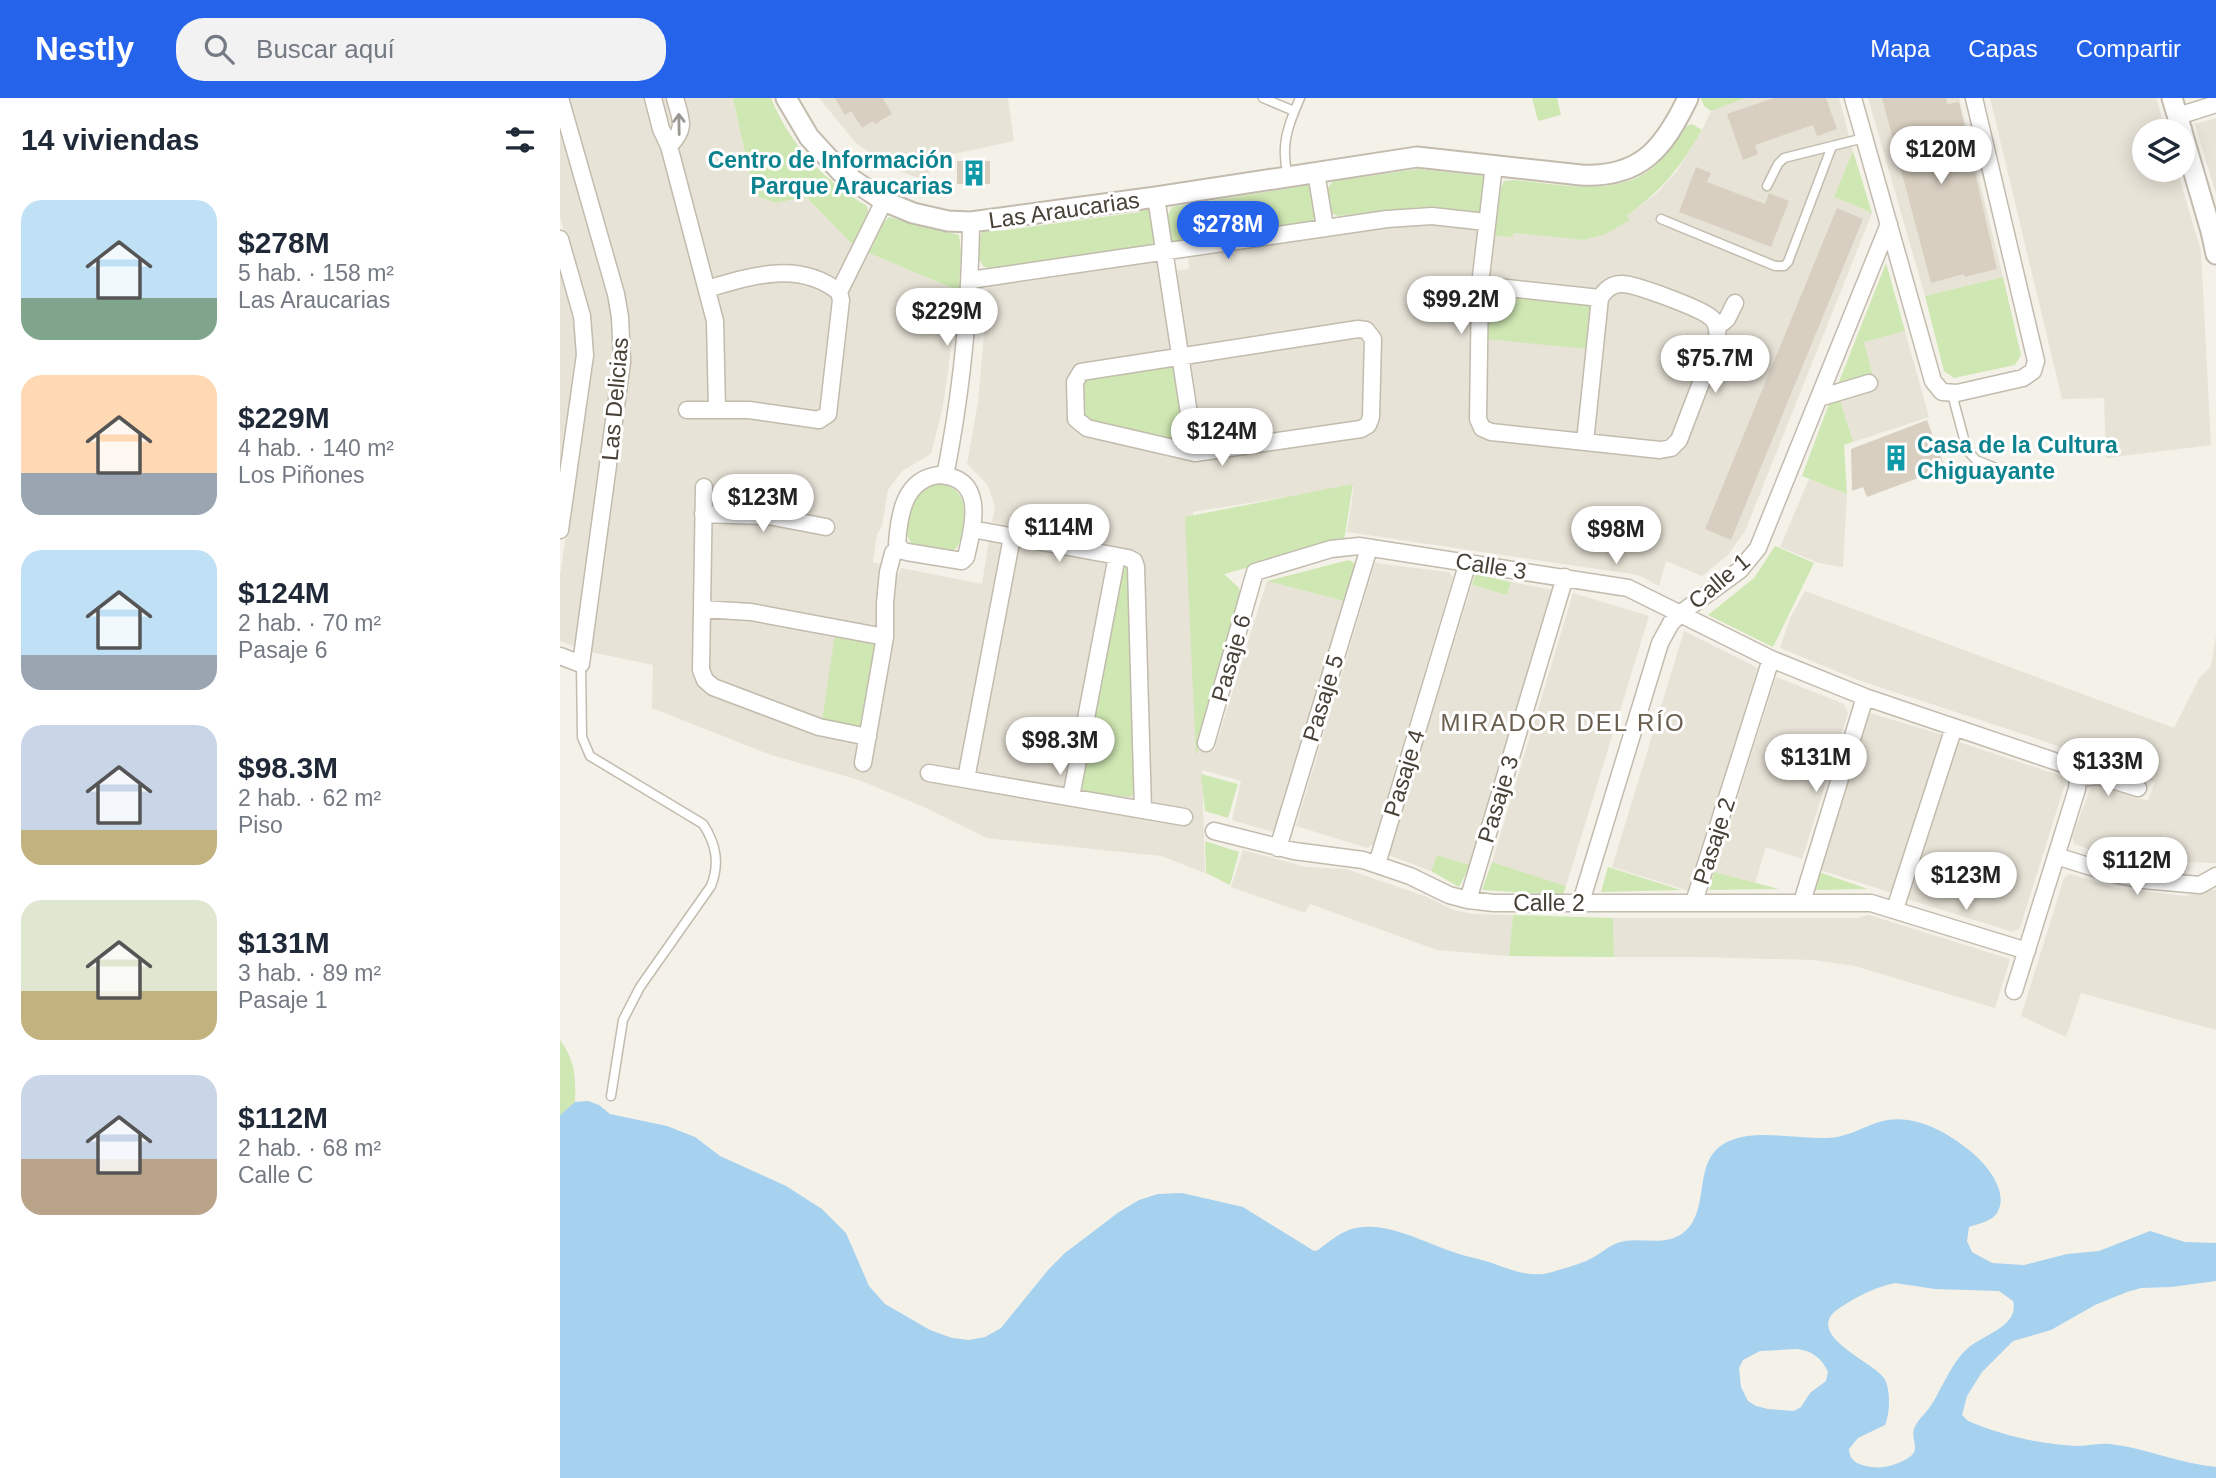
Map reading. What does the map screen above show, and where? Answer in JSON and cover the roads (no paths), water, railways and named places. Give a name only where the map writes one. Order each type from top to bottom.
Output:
[{"type":"street","name":"Las Delicias","points":[[560,98],[616,294],[622,341],[621,382],[581,664]]},
{"type":"street","points":[[653,98],[661,129],[669,146],[715,321],[717,410]]},
{"type":"street","points":[[669,146],[679,136],[682,126],[675,98]]},
{"type":"street","name":"Las Araucarias","points":[[786,98],[800,125],[830,161],[884,201],[926,217],[971,222],[1417,157],[1594,175],[1608,174],[1633,168],[1646,160],[1656,149],[1688,98]]},
{"type":"street","points":[[1853,98],[1933,381],[1942,392],[1952,394],[2023,378],[2033,371],[2035,355],[1974,98]]},
{"type":"street","points":[[2179,119],[2216,104]]},
{"type":"street","points":[[1494,165],[1480,285],[1478,419],[1482,428],[1491,432],[1660,450],[1671,448],[1717,341],[1717,327],[1709,316],[1630,284],[1608,288],[1600,298],[1585,442]]},
{"type":"street","points":[[2195,170],[2214,230],[2216,254]]},
{"type":"street","points":[[1316,172],[1325,227]]},
{"type":"street","points":[[1156,197],[1195,453]]},
{"type":"street","points":[[687,410],[763,411],[814,420],[824,418],[829,410],[841,300],[839,292],[884,201]]},
{"type":"street","points":[[970,280],[1325,227],[1421,216],[1486,222]]},
{"type":"street","points":[[945,476],[964,367],[971,222]]},
{"type":"street","name":"Calle 1","points":[[1581,902],[1665,632],[1681,613],[1740,570],[1758,548],[1889,224]]},
{"type":"street","points":[[560,239],[582,316],[585,355],[560,530]]},
{"type":"street","points":[[707,289],[755,275],[784,273],[812,278],[839,292]]},
{"type":"street","points":[[1480,285],[1600,298]]},
{"type":"street","points":[[1717,327],[1727,320],[1735,303]]},
{"type":"street","points":[[1366,330],[1373,339],[1371,417],[1365,428],[1195,453],[1087,428],[1078,423],[1075,415],[1075,382],[1081,372],[1180,356],[1366,330]]},
{"type":"street","points":[[1819,398],[1869,383]]},
{"type":"street","points":[[945,476],[960,483],[972,498],[975,511],[966,557],[961,561],[907,552],[899,548],[897,539],[909,491],[927,477],[945,476]]},
{"type":"street","points":[[704,488],[701,670],[708,684],[819,727],[868,737]]},
{"type":"street","points":[[704,514],[768,516],[826,527]]},
{"type":"street","points":[[972,529],[1131,559],[1136,567],[1143,810]]},
{"type":"street","points":[[966,779],[1012,537]]},
{"type":"street","name":"Calle 3","points":[[1255,572],[1340,547],[1368,548],[1628,588],[1772,659],[1866,697],[2070,766],[2078,778]]},
{"type":"street","points":[[863,763],[885,637],[888,572],[893,553],[899,548]]},
{"type":"street","name":"Pasaje 5","points":[[1278,848],[1368,548]]},
{"type":"street","points":[[1071,797],[1116,556]]},
{"type":"street","name":"Pasaje 4","points":[[1377,864],[1468,562]]},
{"type":"street","name":"Pasaje 6","points":[[1206,743],[1255,572]]},
{"type":"street","name":"Pasaje 3","points":[[1468,900],[1564,577]]},
{"type":"street","points":[[702,609],[751,611],[885,637]]},
{"type":"street","points":[[560,656],[581,664]]},
{"type":"street","name":"Pasaje 2","points":[[1694,902],[1772,659]]},
{"type":"street","points":[[1802,902],[1866,697]]},
{"type":"street","points":[[1895,909],[1954,727]]},
{"type":"street","points":[[929,773],[1184,817]]},
{"type":"street","points":[[2014,991],[2077,789],[2078,778],[2099,776],[2137,788]]},
{"type":"street","name":"Calle 2","points":[[1214,831],[1278,848],[1348,857],[1377,864],[1449,895],[1468,900],[1494,903],[1862,902],[1895,909],[2027,951]]},
{"type":"street","points":[[2056,856],[2143,880],[2200,884],[2216,876]]},
{"type":"lane","points":[[1264,98],[1294,111]]},
{"type":"lane","points":[[1289,177],[1285,163],[1285,139],[1300,98]]},
{"type":"lane","points":[[1767,186],[1782,160],[1864,138]]},
{"type":"lane","points":[[1661,219],[1775,266],[1784,266],[1788,262],[1832,146]]},
{"type":"lane","points":[[1952,394],[1967,450],[1976,460],[1996,468]]},
{"type":"lane","points":[[581,664],[582,737],[590,756],[703,824],[711,836],[716,855],[717,871],[710,886],[640,987],[623,1020],[611,1096]]},
{"type":"water","points":[[588,1101],[599,1105],[610,1114],[667,1126],[695,1137],[720,1156],[786,1186],[822,1209],[846,1233],[869,1286],[885,1304],[930,1330],[952,1338],[969,1340],[985,1337],[1001,1328],[1065,1253],[1119,1212],[1139,1200],[1158,1194],[1182,1193],[1243,1207],[1314,1251],[1349,1230],[1376,1227],[1403,1233],[1517,1272],[1543,1274],[1593,1258],[1620,1242],[1668,1240],[1683,1233],[1690,1226],[1699,1206],[1708,1162],[1722,1145],[1734,1139],[1762,1135],[1837,1137],[1887,1120],[1916,1121],[1938,1130],[1972,1152],[1998,1185],[2000,1204],[1997,1213],[1988,1220],[1969,1227],[1967,1241],[1972,1252],[1992,1263],[2024,1265],[2067,1254],[2099,1251],[2150,1231],[2185,1242],[2216,1243],[2216,1281],[2141,1288],[2127,1292],[2095,1305],[2051,1330],[2013,1341],[1982,1372],[1967,1396],[1962,1415],[1968,1421],[1981,1426],[2022,1438],[2078,1446],[2110,1444],[2216,1467],[2216,1478],[560,1478],[560,1115],[575,1102]],"holes":[[[1895,1283],[1935,1289],[1999,1291],[2013,1301],[2014,1310],[2006,1323],[1974,1343],[1957,1360],[1930,1407],[1915,1426],[1915,1449],[1912,1455],[1890,1466],[1872,1467],[1854,1460],[1849,1449],[1858,1438],[1885,1425],[1888,1415],[1888,1388],[1884,1378],[1842,1346],[1828,1327],[1830,1317],[1841,1307],[1867,1292]],[[1796,1349],[1811,1353],[1819,1359],[1828,1372],[1826,1381],[1810,1393],[1801,1407],[1794,1411],[1768,1409],[1748,1401],[1741,1387],[1739,1368],[1743,1360],[1760,1351]]]},
{"type":"place","name":"Centro de Información Parque Araucarias","points":[[974,173]]},
{"type":"place","name":"Casa de la Cultura Chiguayante","points":[[1896,458]]},
{"type":"district","name":"MIRADOR DEL RÍO","points":[[1563,723]]}]
